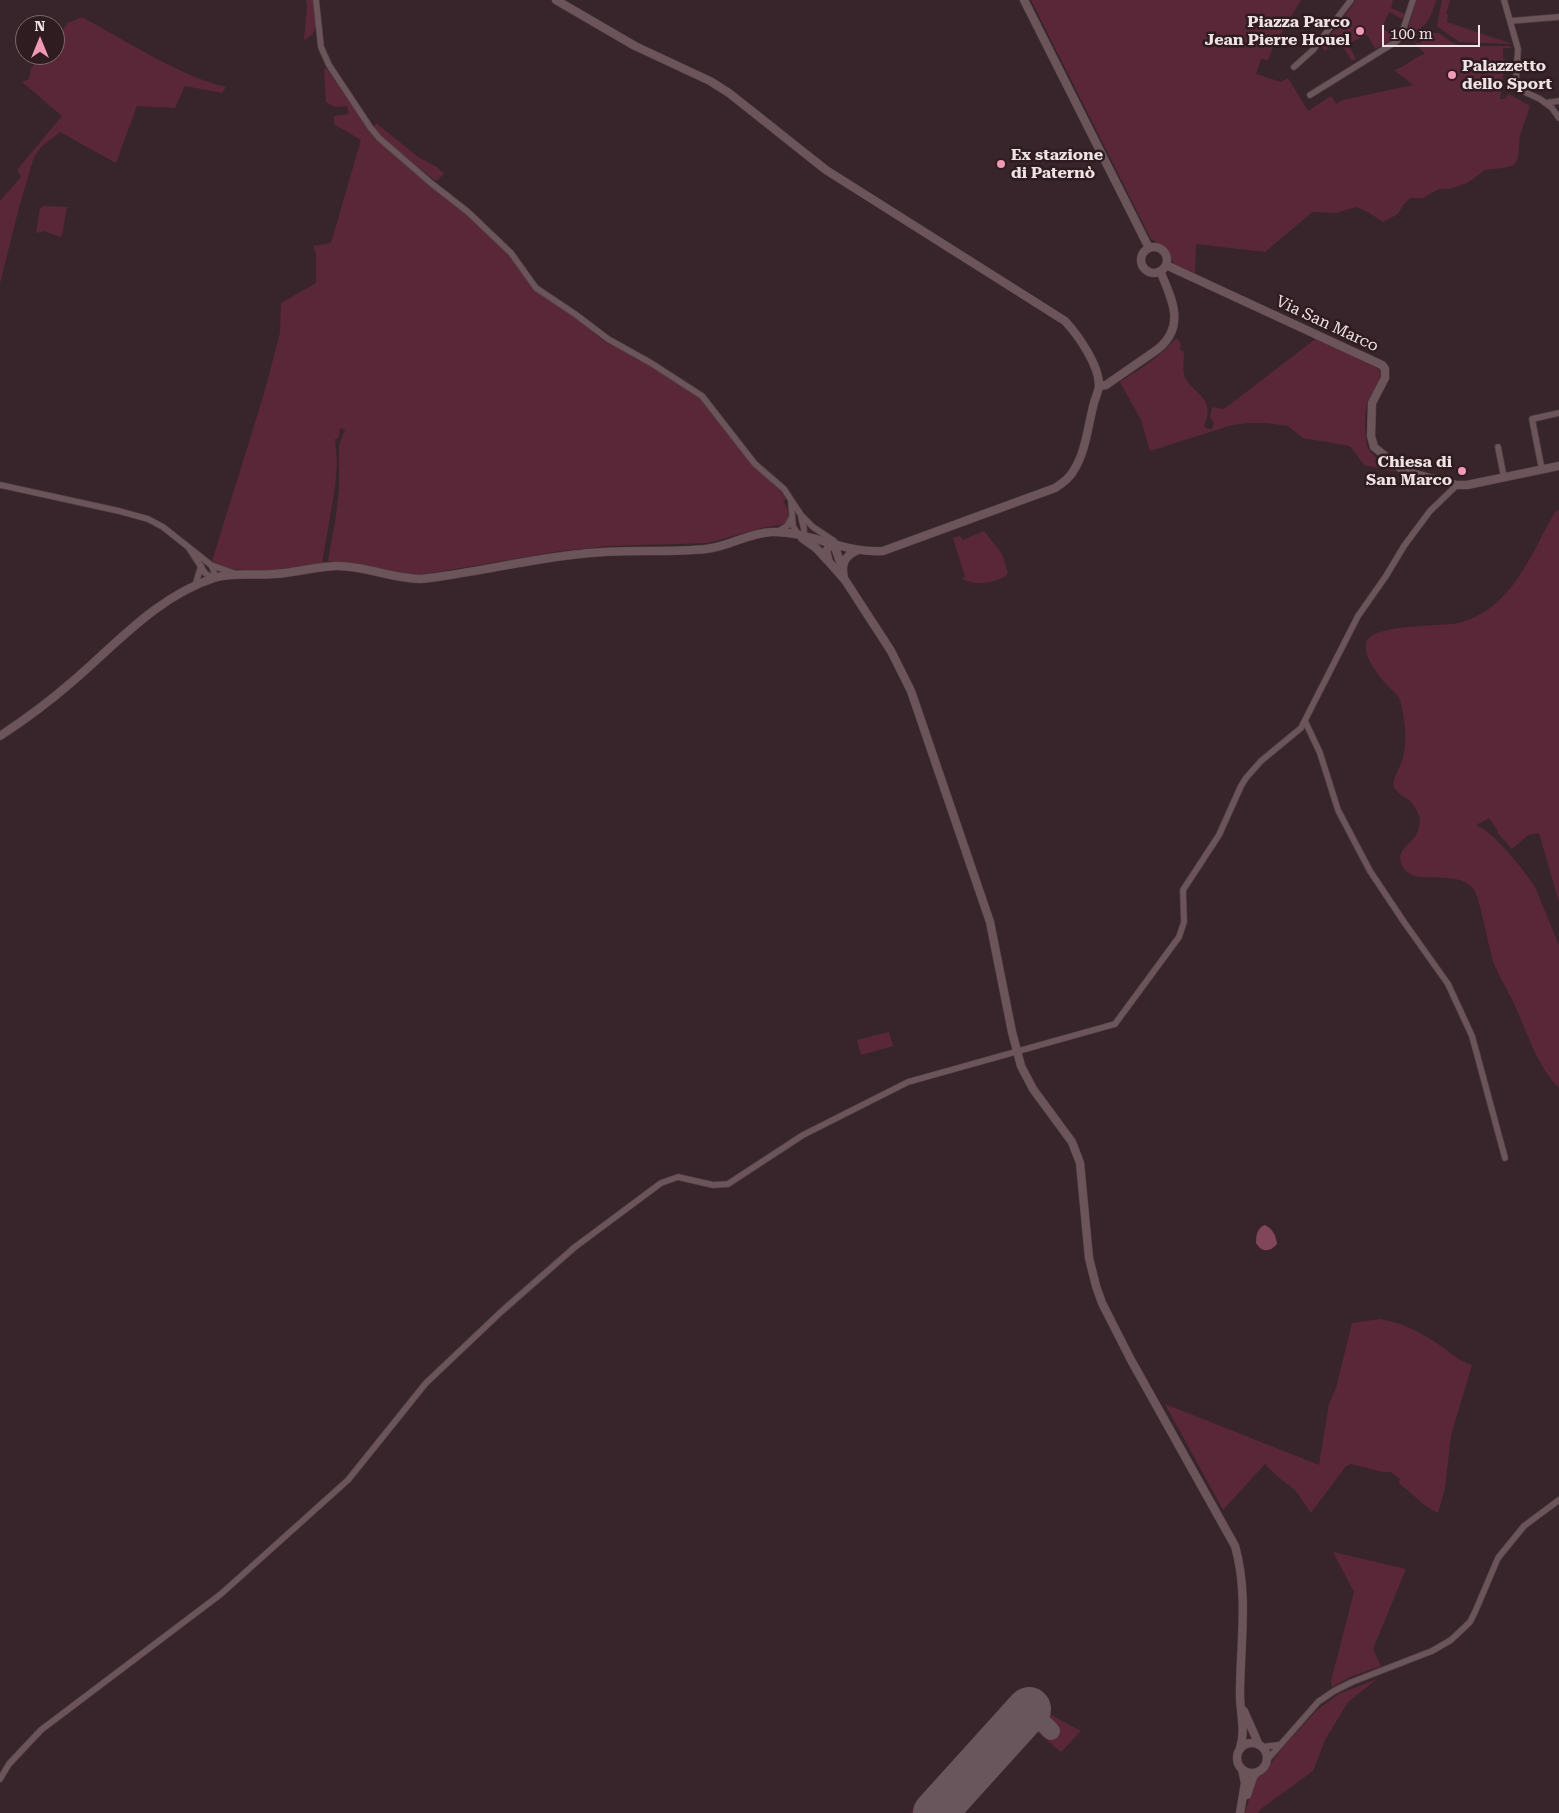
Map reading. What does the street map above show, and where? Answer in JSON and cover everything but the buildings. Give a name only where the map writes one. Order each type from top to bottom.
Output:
[{"type":"street","points":[[316,0],[321,47],[329,65],[370,128],[379,138],[468,212],[511,253],[536,288],[575,314],[608,340],[651,363],[702,396],[755,464],[770,475],[790,497],[803,520],[801,536]]},
{"type":"street","points":[[0,736],[44,705],[166,602],[195,586],[213,579],[236,574],[275,574],[337,566],[395,577],[421,579],[579,554],[633,550],[707,549],[720,547],[753,534],[777,532],[854,549],[874,551],[894,548],[1046,491],[1063,483],[1074,471],[1078,464],[1100,386],[1095,368],[1073,329],[1058,316],[826,170],[729,92],[710,81],[635,46],[556,0]]},
{"type":"street","points":[[1024,0],[1149,248]]},
{"type":"street","points":[[1294,67],[1313,50],[1351,0]]},
{"type":"street","points":[[1310,95],[1397,41],[1402,33],[1412,0]]},
{"type":"street","points":[[1504,0],[1518,49],[1516,80],[1525,92],[1545,103],[1559,118]]},
{"type":"street","points":[[1510,21],[1559,17]]},
{"type":"street","points":[[1545,103],[1559,102]]},
{"type":"street","points":[[1153,247],[1161,250],[1166,256],[1166,265],[1160,271],[1149,272],[1142,264],[1143,253],[1153,247]]},
{"type":"street","name":"Via San Marco","points":[[1166,265],[1378,362],[1385,369],[1386,374],[1383,384],[1372,403],[1371,436],[1374,447],[1404,471],[1456,484],[1475,484],[1559,466]]},
{"type":"street","points":[[1100,386],[1106,385],[1166,343],[1170,335],[1174,311],[1172,300],[1160,271]]},
{"type":"street","points":[[1542,470],[1532,419],[1559,413]]},
{"type":"street","points":[[1498,447],[1504,478]]},
{"type":"street","points":[[0,1779],[14,1758],[41,1730],[220,1594],[348,1480],[426,1383],[502,1310],[575,1247],[661,1183],[678,1177],[713,1185],[728,1184],[810,1131],[908,1082],[1115,1024],[1179,937],[1184,922],[1183,890],[1219,835],[1244,782],[1258,765],[1297,732],[1305,721],[1358,616],[1404,546],[1430,511],[1456,484]]},
{"type":"street","points":[[0,485],[148,519],[163,527],[211,565],[236,574]]},
{"type":"street","points":[[790,497],[793,526],[845,580],[891,651],[911,691],[990,922],[1016,1051],[1026,1077],[1066,1132],[1077,1151],[1082,1174],[1089,1258],[1102,1303],[1235,1546],[1240,1561],[1243,1592],[1241,1705],[1243,1730],[1237,1761],[1242,1769],[1245,1783],[1240,1813]]},
{"type":"street","points":[[799,512],[813,528],[826,537],[854,549]]},
{"type":"street","points":[[777,532],[787,526],[792,517]]},
{"type":"street","points":[[829,562],[826,551],[833,544]]},
{"type":"street","points":[[833,544],[845,580]]},
{"type":"street","points":[[188,548],[208,576],[213,579]]},
{"type":"street","points":[[842,568],[844,560],[854,549]]},
{"type":"street","points":[[211,565],[214,571],[213,579]]},
{"type":"street","points":[[195,586],[200,566]]},
{"type":"street","points":[[1305,721],[1320,753],[1338,810],[1361,854],[1404,922],[1448,984],[1465,1020],[1472,1036],[1505,1158]]},
{"type":"street","points":[[1240,1813],[1253,1777],[1264,1767],[1267,1760],[1280,1744],[1318,1702],[1352,1682],[1432,1651],[1451,1640],[1470,1622],[1498,1558],[1524,1526],[1559,1500]]},
{"type":"street","points":[[1241,1705],[1266,1753],[1267,1760]]},
{"type":"street","points":[[1240,1748],[1249,1743],[1272,1747],[1280,1744]]},
{"type":"street","points":[[1242,1769],[1249,1773],[1257,1772]]},
{"type":"shaded area","points":[[306,0],[313,0],[316,23],[313,33],[304,40],[307,8]]},
{"type":"shaded area","points":[[1031,0],[1301,0],[1274,45],[1268,60],[1261,59],[1256,74],[1281,82],[1288,78],[1308,111],[1331,96],[1336,104],[1343,100],[1413,85],[1394,70],[1425,54],[1415,43],[1420,43],[1431,33],[1439,33],[1460,46],[1509,46],[1513,48],[1503,48],[1503,58],[1505,59],[1500,99],[1504,99],[1509,94],[1530,106],[1520,135],[1518,158],[1514,165],[1485,170],[1467,183],[1450,189],[1439,189],[1423,198],[1410,198],[1398,214],[1383,222],[1356,207],[1336,213],[1314,212],[1265,252],[1196,244],[1195,273],[1174,264],[1166,248],[1151,239]]},
{"type":"shaded area","name":"Piazza Parco Jean Pierre Houel","points":[[1356,0],[1393,0],[1391,8],[1405,14],[1403,19],[1389,12],[1382,28],[1395,38],[1375,49],[1367,34],[1348,44],[1356,59],[1352,61],[1340,42],[1325,51],[1322,47]]},
{"type":"shaded area","points":[[1417,0],[1436,0],[1432,12],[1424,25],[1409,35],[1406,34]]},
{"type":"shaded area","points":[[1442,0],[1450,0],[1446,14],[1448,15],[1447,22],[1512,44],[1459,42],[1437,26]]},
{"type":"shaded area","points":[[82,17],[171,66],[208,82],[226,87],[222,93],[185,86],[175,108],[137,106],[116,163],[60,132],[41,147],[34,157],[0,283],[0,201],[21,177],[17,170],[62,116],[22,82],[29,79],[34,65],[65,65],[65,27],[68,23]]},
{"type":"shaded area","points":[[324,69],[327,69],[374,138],[464,211],[510,255],[535,291],[575,317],[604,341],[650,364],[701,398],[786,499],[783,501],[788,512],[785,524],[761,528],[708,543],[609,546],[561,551],[419,575],[328,561],[339,488],[339,445],[345,430],[340,428],[338,439],[335,439],[337,463],[335,488],[322,563],[267,571],[228,569],[212,561],[263,397],[280,333],[281,303],[316,283],[316,254],[313,246],[331,243],[361,140],[334,124],[334,116],[349,114],[347,106],[335,107],[326,102]]},
{"type":"shaded area","points":[[376,123],[418,157],[437,167],[444,174],[436,181],[374,129]]},
{"type":"shaded area","points":[[44,206],[67,207],[60,237],[44,231],[36,233],[40,209]]},
{"type":"shaded area","points":[[1318,337],[1379,369],[1379,381],[1367,404],[1366,440],[1369,450],[1396,472],[1364,465],[1350,446],[1303,438],[1288,426],[1267,423],[1232,425],[1150,451],[1141,420],[1120,382],[1157,357],[1176,338],[1181,343],[1180,350],[1184,352],[1183,368],[1185,377],[1206,402],[1208,409],[1204,426],[1212,429],[1214,423],[1210,417],[1212,407],[1224,409]]},
{"type":"shaded area","points":[[1559,510],[1559,902],[1539,833],[1528,835],[1512,849],[1497,832],[1489,818],[1476,825],[1500,843],[1535,887],[1559,945],[1559,1088],[1539,1060],[1495,967],[1478,900],[1473,888],[1465,882],[1455,879],[1415,876],[1408,873],[1403,867],[1400,856],[1416,835],[1420,817],[1410,801],[1398,792],[1394,786],[1394,779],[1404,754],[1405,731],[1403,715],[1399,698],[1377,672],[1367,654],[1366,644],[1370,637],[1379,632],[1407,627],[1458,623],[1476,617],[1492,606],[1506,594],[1517,579],[1555,512]]},
{"type":"shaded area","points":[[984,531],[1002,554],[1008,573],[999,579],[986,583],[967,581],[962,578],[965,577],[953,538],[960,536],[963,540]]},
{"type":"shaded area","points":[[889,1032],[893,1046],[861,1055],[857,1040]]},
{"type":"shaded area","points":[[1265,1225],[1274,1233],[1277,1244],[1269,1250],[1263,1250],[1256,1243],[1256,1237],[1260,1228]]},
{"type":"shaded area","points":[[1380,1319],[1415,1331],[1435,1342],[1457,1358],[1472,1365],[1451,1435],[1445,1488],[1438,1513],[1427,1507],[1399,1483],[1400,1479],[1391,1472],[1383,1472],[1351,1464],[1346,1466],[1311,1513],[1295,1490],[1265,1464],[1223,1510],[1165,1404],[1319,1465],[1329,1404],[1336,1388],[1352,1323]]},
{"type":"shaded area","points":[[1333,1552],[1406,1569],[1373,1649],[1381,1666],[1350,1677],[1332,1687],[1331,1681],[1354,1592]]},
{"type":"shaded area","points":[[1377,1679],[1348,1702],[1325,1740],[1313,1771],[1262,1808],[1258,1813],[1245,1813],[1255,1779],[1264,1773],[1283,1747],[1318,1709],[1339,1694]]},
{"type":"shaded area","points":[[1023,1690],[1053,1716],[1081,1731],[1061,1752],[1034,1729],[958,1813],[910,1813]]},
{"type":"taxiway","points":[[1029,1709],[1051,1731]]},
{"type":"runway","points":[[935,1813],[1029,1709]]},
{"type":"place","name":"Piazza Parco Jean Pierre Houel","points":[[1360,31]]},
{"type":"place","name":"Palazzetto dello Sport","points":[[1452,75]]},
{"type":"place","name":"Ex stazione di Paternò","points":[[1001,164]]},
{"type":"place","name":"Chiesa di San Marco","points":[[1462,471]]}]
